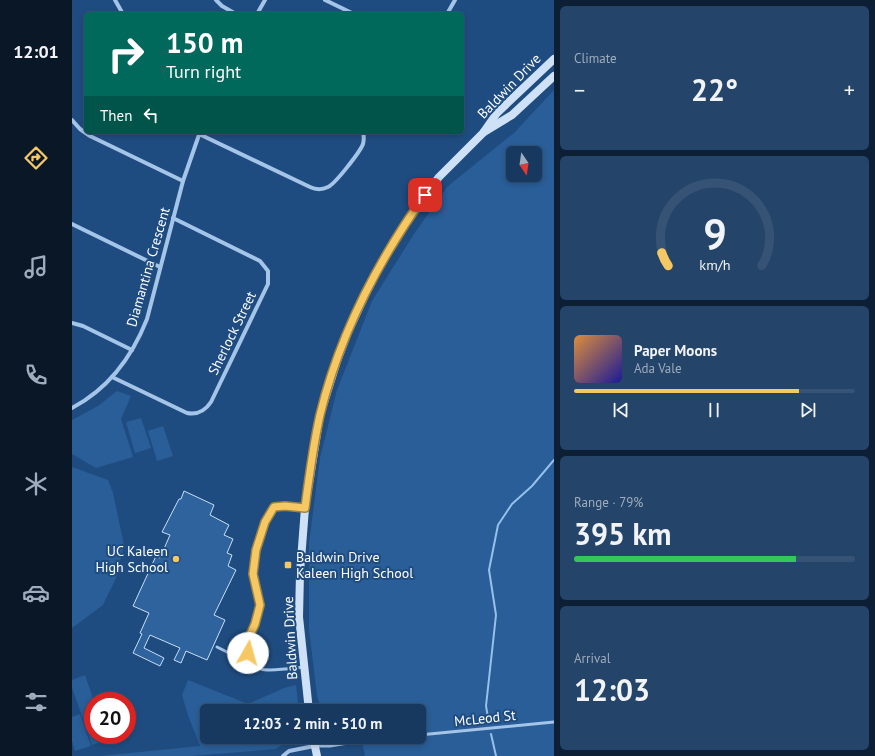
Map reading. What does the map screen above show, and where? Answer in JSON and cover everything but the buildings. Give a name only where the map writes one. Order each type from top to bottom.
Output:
[{"type":"main road","name":"Baldwin Drive","points":[[308,704],[299,617],[300,573],[305,508],[320,415],[339,355],[373,278],[404,225],[425,195],[439,177],[483,133],[497,113],[554,59]]},
{"type":"main road","name":"Baldwin Drive","points":[[483,133],[512,115],[554,76]]},
{"type":"main road","points":[[314,746],[317,756]]},
{"type":"street","points":[[115,0],[122,12]]},
{"type":"street","points":[[216,0],[222,6],[232,12]]},
{"type":"street","points":[[258,12],[265,0]]},
{"type":"street","points":[[325,0],[350,12]]},
{"type":"street","points":[[448,12],[455,0]]},
{"type":"street","points":[[72,120],[84,132]]},
{"type":"street","points":[[87,134],[183,181]]},
{"type":"street","name":"Diamantina Crescent","points":[[72,408],[95,393],[112,377],[132,350],[147,319],[183,181],[200,134]]},
{"type":"street","points":[[202,134],[310,187],[320,190],[333,184],[359,151],[363,142],[363,134]]},
{"type":"street","name":"Sherlock Street","points":[[112,377],[183,412],[194,414],[204,410],[211,402],[268,284],[268,271],[260,261],[173,218]]},
{"type":"street","points":[[72,224],[160,267]]},
{"type":"street","points":[[72,323],[92,330],[132,350]]},
{"type":"street","points":[[283,756],[289,751],[314,746]]},
{"type":"lane","points":[[304,668],[279,670],[262,669],[250,658],[247,642],[255,624],[260,605],[253,574],[256,550],[265,522],[274,507],[285,506],[305,508]]},
{"type":"lane","points":[[217,647],[233,655],[248,653]]},
{"type":"lane","name":"McLeod St","points":[[426,734],[554,722]]},
{"type":"lane","points":[[314,746],[342,744]]},
{"type":"shaded area","points":[[554,90],[554,756],[364,756],[365,754],[362,744],[426,744],[426,704],[319,704],[317,695],[309,629],[309,543],[320,458],[337,390],[372,301],[414,234],[447,187],[515,132]]},
{"type":"shaded area","points":[[117,391],[131,396],[121,419],[133,457],[96,468],[72,454],[72,420],[98,406]]},
{"type":"shaded area","points":[[141,418],[151,448],[135,453],[126,422]]},
{"type":"shaded area","points":[[163,426],[173,456],[157,461],[148,431]]},
{"type":"shaded area","points":[[72,467],[108,480],[113,493],[124,545],[116,578],[103,605],[72,628]]},
{"type":"shaded area","points":[[85,675],[91,692],[84,692],[84,712],[81,713],[72,688],[72,680]]},
{"type":"shaded area","points":[[188,680],[248,704],[200,704],[200,744],[283,744],[276,749],[191,756],[100,756],[200,746],[182,695]]},
{"type":"shaded area","points":[[296,685],[298,704],[248,704],[284,688]]},
{"type":"shaded area","points":[[84,712],[84,722],[81,713]]},
{"type":"shaded area","points":[[80,714],[84,726],[84,744],[90,744],[91,746],[75,751],[72,741],[72,717]]},
{"type":"waterway","points":[[489,723],[486,706],[496,615],[489,570],[498,525],[512,504],[532,486],[554,460]]},
{"type":"waterway","points":[[491,734],[496,756]]},
{"type":"place","name":"UC Kaleen High School","points":[[176,559]]},
{"type":"place","name":"Baldwin Drive Kaleen High School","points":[[288,565]]},
{"type":"route","points":[[248,653],[247,642],[255,624],[260,605],[253,574],[256,550],[265,522],[274,507],[285,506],[305,508],[320,415],[339,355],[373,278],[404,225],[425,195]]}]
